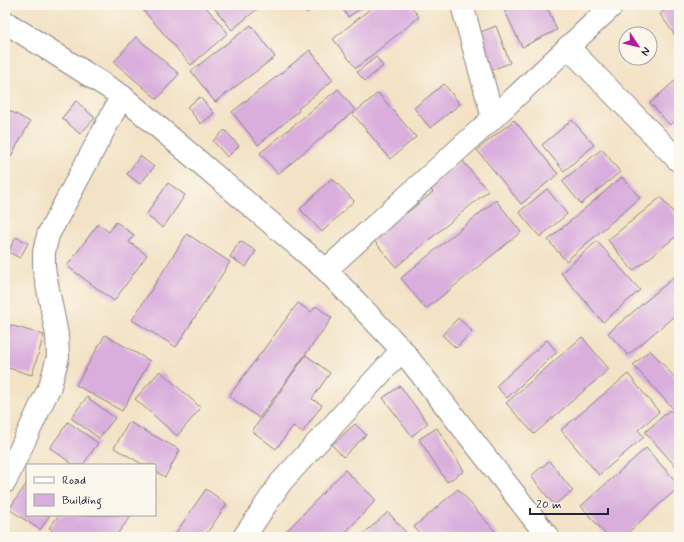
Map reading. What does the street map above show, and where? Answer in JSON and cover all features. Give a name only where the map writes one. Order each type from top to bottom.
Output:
[{"type":"street","points":[[462,5],[493,118]]},
{"type":"street","points":[[326,270],[493,118],[614,5]]},
{"type":"street","points":[[5,22],[122,96],[326,270],[402,350],[548,537]]},
{"type":"street","points":[[568,47],[679,161]]},
{"type":"street","points":[[5,482],[50,386],[58,357],[56,335],[44,269],[44,252],[48,236],[122,96]]},
{"type":"street","points":[[244,537],[281,482],[402,350]]},
{"type":"building","points":[[149,5],[204,5],[228,33],[191,65],[143,10]]},
{"type":"building","points":[[212,5],[262,5],[232,30]]},
{"type":"building","points":[[300,5],[317,5],[307,13]]},
{"type":"building","points":[[340,5],[366,5],[348,17]]},
{"type":"building","points":[[375,5],[410,5],[419,17],[356,68],[333,39]]},
{"type":"building","points":[[502,5],[546,5],[557,30],[522,47]]},
{"type":"building","points":[[672,5],[679,5],[679,41],[660,14]]},
{"type":"building","points":[[251,25],[275,57],[215,102],[191,71]]},
{"type":"building","points":[[496,26],[510,63],[491,70],[478,33]]},
{"type":"building","points":[[136,37],[179,74],[157,99],[114,62]]},
{"type":"building","points":[[310,50],[333,80],[258,145],[232,112]]},
{"type":"building","points":[[376,57],[383,66],[365,81],[357,72]]},
{"type":"building","points":[[679,77],[679,117],[670,125],[650,103]]},
{"type":"building","points":[[444,84],[460,104],[430,128],[414,108]]},
{"type":"building","points":[[338,89],[355,110],[278,174],[260,153]]},
{"type":"building","points":[[378,93],[416,137],[390,159],[353,114]]},
{"type":"building","points":[[200,97],[214,113],[201,124],[187,107]]},
{"type":"building","points":[[76,101],[95,118],[80,134],[62,118]]},
{"type":"building","points":[[5,108],[30,122],[5,167]]},
{"type":"building","points":[[514,120],[558,174],[521,204],[477,150]]},
{"type":"building","points":[[572,120],[594,145],[564,171],[542,145]]},
{"type":"building","points":[[225,130],[239,146],[227,157],[213,141]]},
{"type":"building","points":[[602,149],[620,172],[581,204],[562,181]]},
{"type":"building","points":[[140,156],[154,167],[140,184],[127,174]]},
{"type":"building","points":[[462,160],[488,191],[396,267],[371,237],[404,209],[407,213],[433,192],[429,188]]},
{"type":"building","points":[[622,177],[640,198],[566,261],[548,240]]},
{"type":"building","points":[[332,178],[354,201],[322,232],[300,209]]},
{"type":"building","points":[[168,183],[185,195],[163,228],[146,215]]},
{"type":"building","points":[[547,189],[567,214],[540,237],[519,212]]},
{"type":"building","points":[[661,197],[679,220],[679,234],[633,271],[608,240]]},
{"type":"building","points":[[496,200],[521,232],[426,309],[401,278]]},
{"type":"building","points":[[116,222],[134,235],[129,242],[147,255],[114,301],[67,266],[98,224],[109,232]]},
{"type":"building","points":[[187,234],[230,262],[176,347],[132,320]]},
{"type":"building","points":[[16,237],[28,243],[20,258],[8,252]]},
{"type":"building","points":[[240,241],[256,251],[246,267],[230,257]]},
{"type":"building","points":[[597,241],[640,290],[603,322],[561,273]]},
{"type":"building","points":[[679,273],[679,312],[628,355],[608,333]]},
{"type":"building","points":[[298,303],[311,312],[316,306],[332,318],[259,418],[229,396]]},
{"type":"building","points":[[458,318],[472,331],[456,348],[442,335]]},
{"type":"building","points":[[10,325],[44,335],[32,375],[5,367],[5,342]]},
{"type":"building","points":[[105,335],[150,361],[122,411],[76,385]]},
{"type":"building","points":[[582,337],[609,369],[534,434],[506,403]]},
{"type":"building","points":[[547,340],[557,352],[507,398],[496,386]]},
{"type":"building","points":[[650,350],[679,382],[679,411],[677,413],[633,365]]},
{"type":"building","points":[[306,355],[330,373],[312,399],[322,405],[302,433],[293,426],[276,449],[252,431]]},
{"type":"building","points":[[160,371],[201,408],[177,436],[135,399]]},
{"type":"building","points":[[628,374],[659,412],[638,430],[644,437],[599,475],[561,430]]},
{"type":"building","points":[[400,386],[428,423],[412,436],[383,398]]},
{"type":"building","points":[[87,397],[115,418],[99,438],[71,418]]},
{"type":"building","points":[[670,410],[679,420],[679,470],[645,432]]},
{"type":"building","points":[[68,422],[98,443],[84,464],[73,464],[50,448]]},
{"type":"building","points":[[129,422],[180,450],[165,477],[156,472],[156,464],[142,464],[114,448]]},
{"type":"building","points":[[355,424],[366,435],[343,457],[332,445]]},
{"type":"building","points":[[437,428],[464,471],[447,482],[419,439]]},
{"type":"building","points":[[646,448],[679,485],[679,487],[623,537],[608,537],[581,506]]},
{"type":"building","points":[[549,461],[573,491],[554,505],[531,476]]},
{"type":"building","points":[[345,470],[376,500],[341,537],[283,537],[282,536]]},
{"type":"building","points":[[26,484],[26,516],[49,516],[40,530],[9,509]]},
{"type":"building","points":[[206,489],[227,504],[204,537],[173,537]]},
{"type":"building","points":[[458,489],[500,537],[423,537],[414,527]]},
{"type":"building","points":[[388,512],[410,537],[360,537]]},
{"type":"building","points":[[58,516],[131,516],[115,537],[85,537],[80,534],[78,537],[61,537],[49,528]]}]
